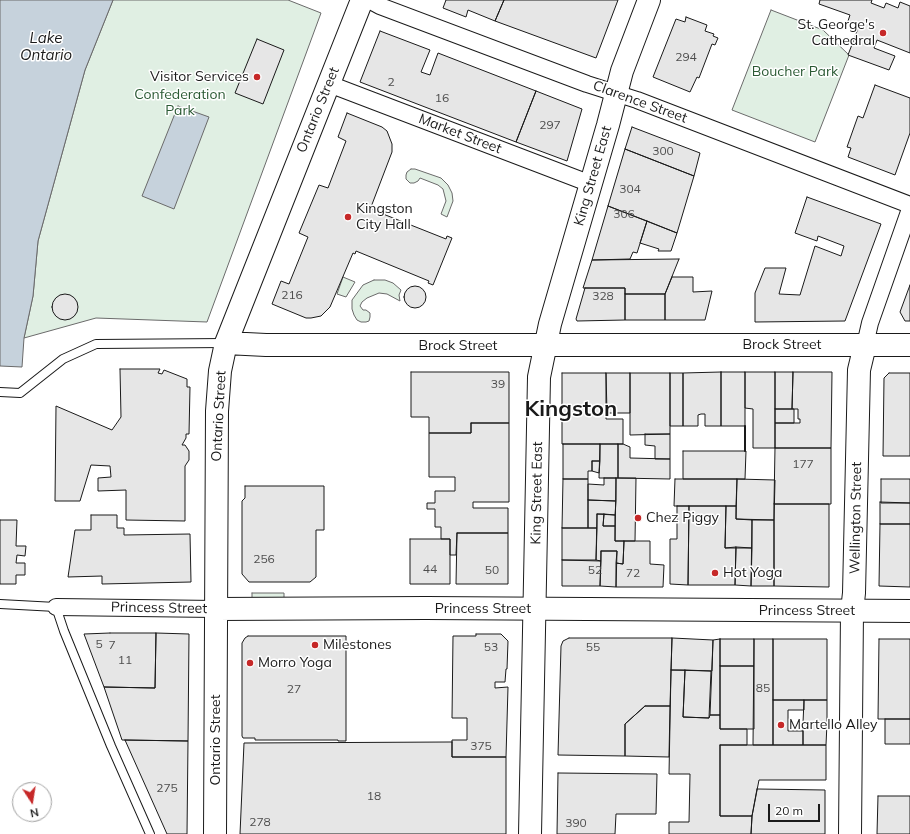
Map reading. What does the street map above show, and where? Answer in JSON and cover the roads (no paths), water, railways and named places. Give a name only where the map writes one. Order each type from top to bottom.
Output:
[{"type":"main road","name":"Ontario Street","points":[[215,834],[217,411],[220,371],[226,344],[362,0]]},
{"type":"main road","name":"King Street East","points":[[530,834],[539,377],[545,346],[622,71],[649,0]]},
{"type":"main road","name":"Brock Street","points":[[226,344],[266,346],[910,345]]},
{"type":"main road","name":"Wellington Street","points":[[850,834],[852,611],[854,593],[859,370],[865,345]]},
{"type":"main road","name":"Princess Street","points":[[216,609],[910,611]]},
{"type":"street","name":"Clarence Street","points":[[370,0],[380,6],[587,84],[616,93],[910,205]]},
{"type":"street","name":"Market Street","points":[[329,84],[591,184]]},
{"type":"street","name":"Wellington Street","points":[[865,345],[870,323],[910,209]]},
{"type":"street","name":"Princess Street","points":[[56,607],[216,609]]},
{"type":"lane","name":"Brock Street","points":[[0,392],[20,393],[63,359],[96,344],[226,344]]},
{"type":"lane","points":[[0,604],[56,607],[64,632],[108,739],[150,834]]},
{"type":"water","name":"Lake Ontario","points":[[0,0],[113,0],[85,70],[38,241],[33,296],[24,338],[22,367],[0,366]]},
{"type":"water","points":[[178,106],[209,117],[174,209],[142,196]]},
{"type":"place","name":"St. George's Cathedral","points":[[883,33]]},
{"type":"place","name":"Visitor Services","points":[[257,77]]},
{"type":"place","name":"Kingston City Hall","points":[[348,217]]},
{"type":"place","name":"Chez Piggy","points":[[638,518]]},
{"type":"place","name":"Hot Yoga","points":[[715,573]]},
{"type":"place","name":"Milestones","points":[[315,645]]},
{"type":"place","name":"Morro Yoga","points":[[250,663]]},
{"type":"place","name":"Martello Alley","points":[[781,725]]},
{"type":"district","name":"Kingston","points":[[571,409]]},
{"type":"park label","name":"Boucher Park","points":[[795,72]]},
{"type":"park label","name":"Confederation Park","points":[[180,104]]}]
